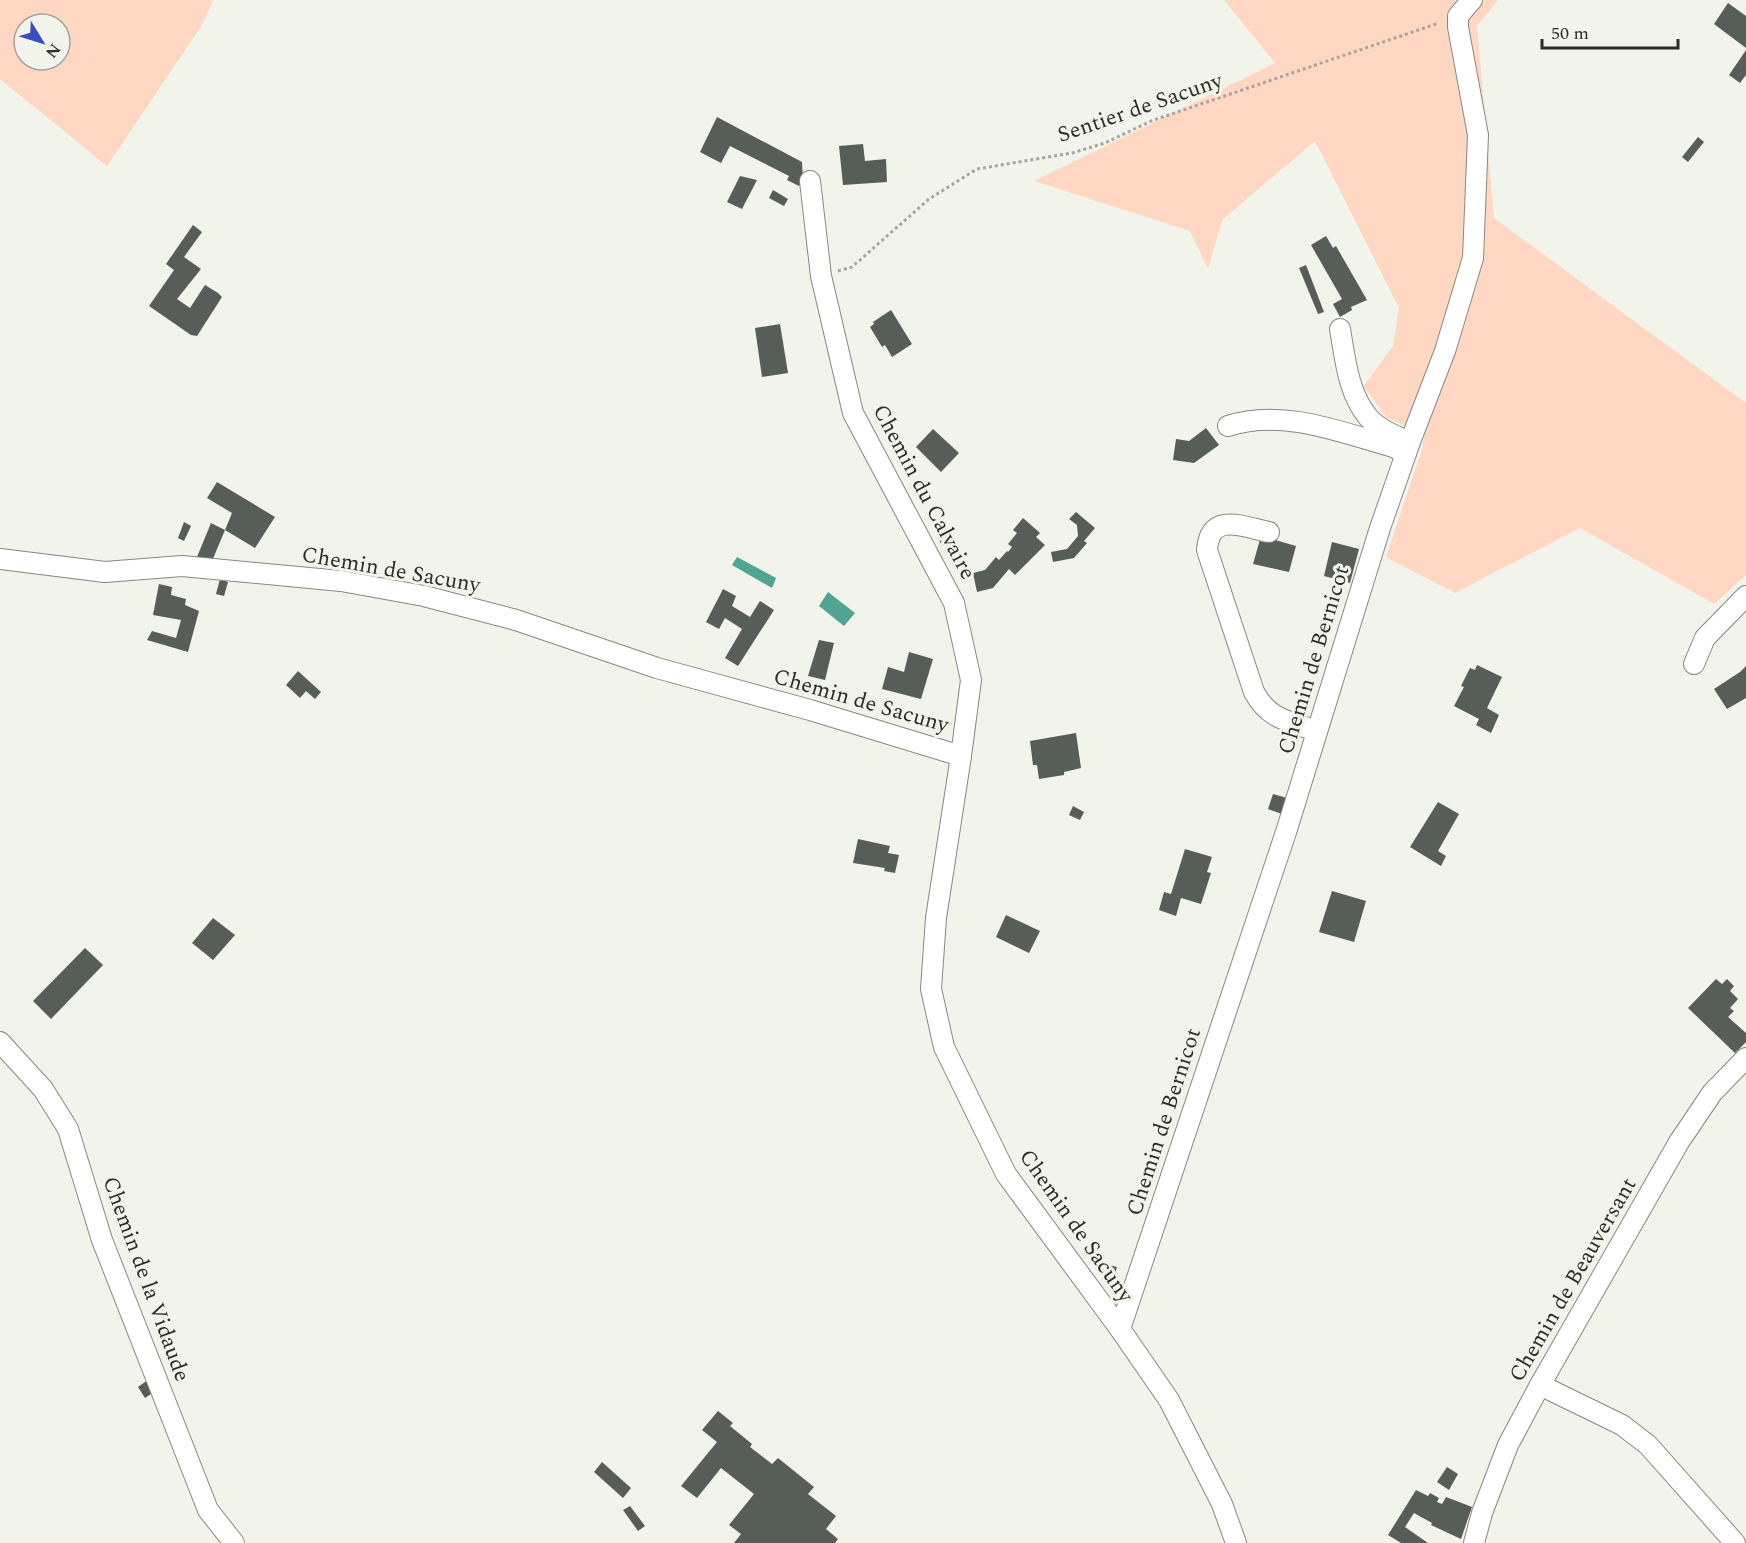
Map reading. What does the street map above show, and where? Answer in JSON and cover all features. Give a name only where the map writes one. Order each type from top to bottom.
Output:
[{"type":"street","points":[[1458,16],[1472,0]]},
{"type":"street","name":"Chemin de Bernicot","points":[[1120,1329],[1287,829],[1380,528],[1445,351],[1473,258],[1478,135],[1461,48],[1458,16]]},
{"type":"street","name":"Chemin du Calvaire","points":[[810,181],[821,276],[854,412],[954,603],[971,680],[961,756]]},
{"type":"street","points":[[1340,329],[1350,382],[1368,417],[1408,447]]},
{"type":"street","points":[[1228,426],[1262,420],[1306,424],[1393,447],[1408,447]]},
{"type":"street","points":[[1269,532],[1222,524],[1213,529],[1208,539],[1207,550],[1254,692],[1261,705],[1279,718],[1317,731]]},
{"type":"street","name":"Chemin de Sacuny","points":[[0,559],[105,572],[182,566],[341,581],[424,596],[516,620],[657,668],[810,710],[961,756],[936,918],[931,989],[944,1047],[1006,1174],[1169,1400],[1222,1504],[1236,1543]]},
{"type":"street","points":[[1694,664],[1705,638],[1746,596]]},
{"type":"street","name":"Chemin de la Vidaude","points":[[0,1042],[43,1089],[68,1129],[102,1240],[199,1488],[208,1510],[234,1543]]},
{"type":"street","name":"Chemin de Beauversant","points":[[1474,1543],[1482,1513],[1508,1445],[1540,1385],[1679,1142],[1712,1093],[1746,1058]]},
{"type":"street","points":[[1540,1385],[1622,1425],[1648,1445],[1735,1543]]},
{"type":"path","name":"Sentier de Sacuny","points":[[821,276],[852,267],[929,199],[977,169],[1072,153],[1105,142],[1151,121],[1458,16]]},
{"type":"shaded area","points":[[0,0],[213,0],[202,25],[107,166],[0,79]]},
{"type":"shaded area","points":[[1224,0],[1498,0],[1477,26],[1494,218],[1746,403],[1746,575],[1714,604],[1580,528],[1455,593],[1386,557],[1422,450],[1425,433],[1387,418],[1364,386],[1393,346],[1399,308],[1315,141],[1222,220],[1208,269],[1190,231],[1034,181],[1275,63]]},
{"type":"shaded area","points":[[737,557],[776,578],[772,588],[732,565]]},
{"type":"shaded area","points":[[828,592],[855,613],[844,626],[819,606]]},
{"type":"building","points":[[1728,3],[1746,16],[1746,48],[1714,24]]},
{"type":"building","points":[[1746,50],[1746,75],[1740,83],[1729,75]]},
{"type":"building","points":[[717,117],[802,162],[803,180],[799,186],[787,180],[789,176],[730,146],[721,163],[700,152]]},
{"type":"building","points":[[1698,137],[1704,142],[1688,162],[1682,157]]},
{"type":"building","points":[[863,144],[865,161],[886,159],[887,182],[843,185],[839,146]]},
{"type":"building","points":[[740,176],[757,180],[742,209],[727,202]]},
{"type":"building","points":[[773,190],[788,199],[784,206],[769,198]]},
{"type":"building","points":[[193,225],[202,232],[184,257],[201,269],[177,299],[190,308],[205,285],[222,297],[197,336],[191,335],[149,306],[174,270],[166,264]]},
{"type":"building","points":[[1326,236],[1333,248],[1336,246],[1367,300],[1351,307],[1352,310],[1340,317],[1333,304],[1342,299],[1311,245]]},
{"type":"building","points":[[1306,265],[1324,312],[1318,314],[1299,268]]},
{"type":"building","points":[[891,310],[912,344],[892,357],[885,345],[882,347],[870,327],[874,324],[873,322]]},
{"type":"building","points":[[780,324],[788,373],[762,377],[755,328]]},
{"type":"building","points":[[1206,428],[1219,445],[1194,463],[1173,460],[1176,439],[1189,441]]},
{"type":"building","points":[[933,429],[959,453],[941,472],[916,447]]},
{"type":"building","points":[[217,482],[275,517],[255,548],[225,530],[232,513],[207,498]]},
{"type":"building","points":[[1076,512],[1095,528],[1084,541],[1087,543],[1074,558],[1053,562],[1051,552],[1067,549],[1078,536],[1077,525],[1069,519]]},
{"type":"building","points":[[1023,518],[1040,533],[1036,537],[1045,545],[1015,575],[1009,569],[993,588],[977,592],[973,573],[985,570],[996,557],[999,560],[1008,552],[1012,547],[1008,544],[1017,533],[1013,530]]},
{"type":"building","points":[[184,522],[191,526],[184,541],[178,538]]},
{"type":"building","points":[[211,523],[225,530],[212,561],[197,557]]},
{"type":"building","points":[[944,528],[951,541],[942,546],[936,533]]},
{"type":"building","points":[[1261,536],[1296,546],[1289,572],[1253,564]]},
{"type":"building","points":[[1332,542],[1359,549],[1350,583],[1324,576]]},
{"type":"building","points":[[220,579],[228,582],[224,596],[216,594]]},
{"type":"building","points":[[159,584],[172,587],[171,595],[186,599],[185,605],[199,611],[188,652],[147,640],[152,631],[176,638],[181,620],[153,615]]},
{"type":"building","points":[[723,589],[736,596],[732,606],[750,617],[760,601],[774,610],[738,666],[725,658],[742,629],[725,618],[719,629],[706,622]]},
{"type":"building","points":[[819,640],[834,643],[825,680],[808,676]]},
{"type":"building","points":[[909,652],[933,659],[921,699],[882,689],[888,667],[904,672]]},
{"type":"building","points":[[1477,665],[1502,677],[1487,708],[1499,715],[1491,733],[1476,725],[1479,719],[1454,706],[1464,687],[1461,686],[1470,668],[1475,670]]},
{"type":"building","points":[[1746,666],[1746,698],[1727,709],[1714,689]]},
{"type":"building","points":[[298,671],[321,692],[315,699],[306,691],[300,698],[286,685]]},
{"type":"building","points":[[1076,733],[1081,768],[1064,772],[1064,775],[1039,779],[1037,765],[1033,765],[1030,741]]},
{"type":"building","points":[[1273,794],[1287,798],[1282,814],[1268,809]]},
{"type":"building","points":[[1438,802],[1459,814],[1438,851],[1446,856],[1441,866],[1410,847]]},
{"type":"building","points":[[1073,806],[1084,812],[1080,820],[1069,815]]},
{"type":"building","points":[[858,839],[890,846],[888,853],[899,855],[895,873],[884,871],[885,868],[853,863]]},
{"type":"building","points":[[1185,849],[1212,857],[1207,872],[1211,873],[1201,904],[1181,898],[1176,916],[1159,910],[1164,892],[1171,894]]},
{"type":"building","points":[[1332,891],[1366,901],[1354,942],[1319,932]]},
{"type":"building","points":[[1006,915],[1040,931],[1029,953],[996,937]]},
{"type":"building","points":[[213,918],[235,935],[213,960],[192,943]]},
{"type":"building","points":[[85,948],[103,965],[51,1019],[33,1001]]},
{"type":"building","points":[[1716,979],[1722,984],[1727,979],[1734,986],[1730,991],[1738,999],[1730,1008],[1734,1011],[1728,1017],[1746,1033],[1746,1042],[1735,1053],[1688,1008]]},
{"type":"building","points":[[1105,1264],[1117,1267],[1114,1276],[1103,1273]]},
{"type":"building","points":[[152,1377],[157,1390],[145,1398],[138,1387]]},
{"type":"building","points":[[718,1411],[733,1423],[730,1426],[752,1444],[750,1447],[772,1464],[778,1458],[814,1487],[808,1494],[836,1516],[826,1529],[838,1539],[835,1543],[734,1543],[741,1534],[729,1525],[754,1494],[721,1468],[697,1498],[681,1486],[717,1442],[702,1430]]},
{"type":"building","points":[[602,1462],[631,1488],[623,1498],[594,1472]]},
{"type":"building","points":[[1447,1467],[1458,1474],[1449,1490],[1437,1482]]},
{"type":"building","points":[[1416,1490],[1428,1496],[1430,1493],[1439,1498],[1437,1502],[1442,1504],[1446,1497],[1472,1507],[1461,1539],[1431,1525],[1432,1523],[1414,1513],[1405,1527],[1428,1543],[1401,1543],[1388,1535]]},
{"type":"building","points":[[630,1506],[645,1526],[638,1531],[623,1510]]}]
